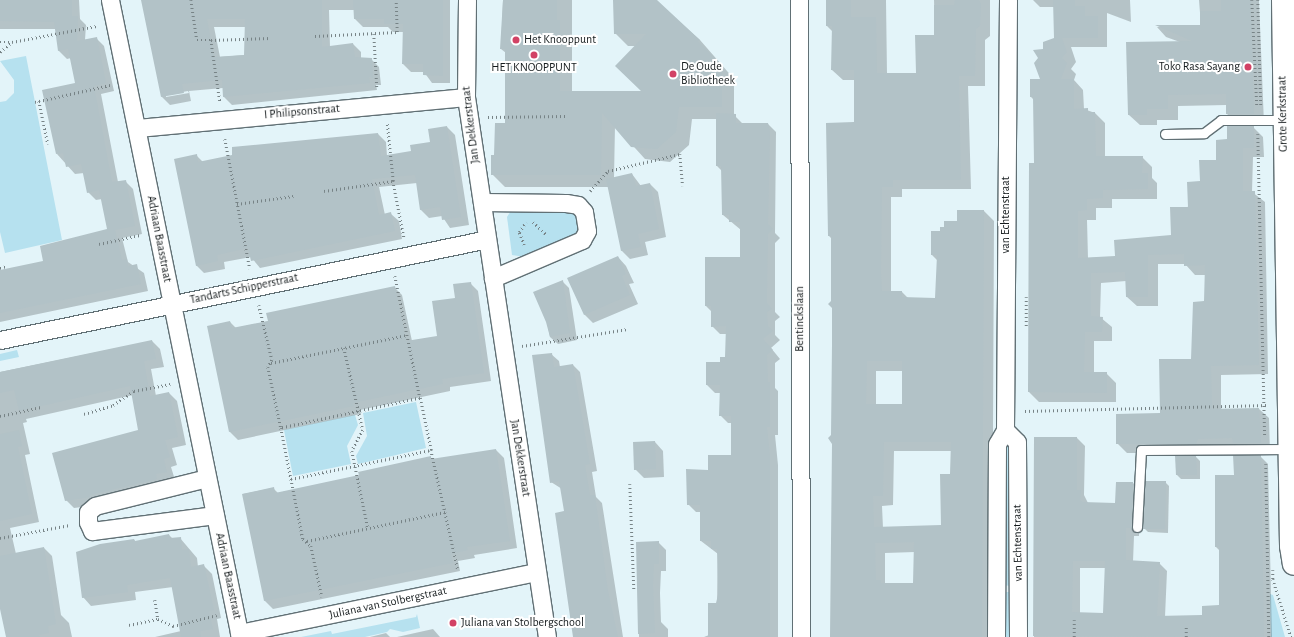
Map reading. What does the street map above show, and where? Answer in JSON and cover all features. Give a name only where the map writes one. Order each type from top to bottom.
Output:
[{"type":"street","name":"Adriaan Baasstraat","points":[[110,0],[138,128],[207,478],[240,635]]},
{"type":"street","name":"Jan Dekkerstraat","points":[[467,0],[466,97],[547,637]]},
{"type":"street","name":"Bentinckslaan","points":[[799,0],[801,637]]},
{"type":"street","name":"van Echtenstraat","points":[[996,637],[997,444],[1005,430],[1008,0]]},
{"type":"street","name":"Grote Kerkstraat","points":[[1283,0],[1283,120],[1289,449],[1291,546],[1294,564]]},
{"type":"street","name":"I Philipsonstraat","points":[[138,128],[466,97]]},
{"type":"street","points":[[482,202],[578,205],[584,212],[587,231],[582,240],[493,278]]},
{"type":"street","name":"Tandarts Schipperstraat","points":[[0,340],[487,239]]},
{"type":"street","name":"van Echtenstraat","points":[[1005,430],[1017,442],[1018,637]]},
{"type":"street","points":[[207,478],[95,506],[88,512],[88,522],[92,531],[215,515]]},
{"type":"street","name":"Juliana van Stolbergstraat","points":[[240,635],[537,572]]},
{"type":"lane","points":[[1165,134],[1204,133],[1221,120],[1283,120]]},
{"type":"lane","points":[[1137,527],[1141,450],[1289,449]]},
{"type":"path","points":[[190,0],[197,40],[271,38]]},
{"type":"path","points":[[314,36],[397,32],[396,0]]},
{"type":"path","points":[[1252,0],[1257,120],[1269,637]]},
{"type":"path","points":[[0,42],[12,42],[115,23]]},
{"type":"path","points":[[374,34],[381,105],[393,180],[408,256]]},
{"type":"path","points":[[211,40],[237,204],[271,363],[268,367],[303,539],[311,546],[326,616]]},
{"type":"path","points":[[0,52],[12,42]]},
{"type":"path","points":[[35,102],[128,81]]},
{"type":"path","points":[[39,101],[48,144]]},
{"type":"path","points":[[469,118],[565,116]]},
{"type":"path","points":[[578,205],[608,171],[680,154],[683,186]]},
{"type":"path","points":[[324,191],[393,180]]},
{"type":"path","points":[[237,204],[294,196]]},
{"type":"path","points":[[537,258],[534,252],[526,248],[520,238],[521,226],[530,221],[548,235],[552,236]]},
{"type":"path","points":[[99,244],[158,231]]},
{"type":"path","points":[[392,259],[431,450],[462,588]]},
{"type":"path","points":[[0,268],[6,266]]},
{"type":"path","points":[[504,349],[628,329]]},
{"type":"path","points":[[271,363],[407,335]]},
{"type":"path","points":[[344,348],[363,430],[352,451],[368,528]]},
{"type":"path","points":[[84,414],[113,405],[134,391],[188,380]]},
{"type":"path","points":[[281,428],[420,398]]},
{"type":"path","points":[[1025,411],[1268,405]]},
{"type":"path","points":[[0,416],[40,407]]},
{"type":"path","points":[[291,479],[431,450]]},
{"type":"path","points":[[630,484],[634,589]]},
{"type":"path","points":[[306,542],[445,512]]},
{"type":"path","points":[[0,538],[88,522]]},
{"type":"path","points":[[156,600],[158,619]]},
{"type":"path","points":[[129,625],[158,619],[173,626],[235,612]]},
{"type":"path","points":[[1074,620],[1074,637]]},
{"type":"path","points":[[1186,627],[1186,637]]},
{"type":"shaded area","points":[[26,56],[62,240],[5,253],[0,232],[0,102],[6,101],[14,93],[14,80],[0,61]]},
{"type":"shaded area","points":[[574,204],[584,222],[576,234],[525,257],[512,255],[507,217],[514,206]]},
{"type":"shaded area","points":[[17,350],[19,357],[0,361],[0,354]]},
{"type":"shaded area","points":[[416,402],[426,448],[358,464],[356,456],[367,436],[363,413]]},
{"type":"shaded area","points":[[355,415],[358,425],[347,446],[351,464],[293,476],[284,430]]},
{"type":"shaded area","points":[[1004,444],[1010,444],[1010,586],[1004,585]]},
{"type":"shaded area","points":[[1003,592],[1010,592],[1010,637],[1002,637]]},
{"type":"shaded area","points":[[1270,594],[1273,595],[1285,637],[1271,637]]},
{"type":"shaded area","points":[[417,614],[420,628],[403,632],[390,629],[387,632],[365,637],[301,637],[331,631],[332,634],[416,617]]},
{"type":"building","points":[[0,0],[72,0],[72,16],[78,16],[77,41],[97,37],[106,83],[94,86],[112,182],[126,180],[135,226],[115,230],[122,260],[127,259],[128,266],[137,264],[141,284],[0,313],[0,270],[43,261],[40,246],[107,229],[99,190],[87,193],[81,164],[66,167],[63,153],[56,154],[42,90],[75,83],[68,49],[58,51],[54,22],[0,21]]},
{"type":"building","points":[[141,0],[322,0],[322,47],[353,43],[355,57],[372,58],[373,78],[369,77],[370,83],[223,97],[222,80],[182,84],[184,93],[161,97]],"holes":[[[207,19],[245,19],[244,55],[214,57]]]},
{"type":"building","points":[[353,0],[443,0],[443,76],[423,75],[423,64],[402,64],[403,24],[384,24],[384,19],[354,19]]},
{"type":"building","points":[[503,0],[557,0],[557,20],[560,20],[560,91],[641,91],[615,66],[646,34],[614,34],[613,0],[657,0],[700,40],[698,41],[722,65],[722,107],[679,107],[676,132],[657,149],[631,147],[602,113],[601,175],[491,175],[491,155],[494,155],[495,123],[505,123],[505,49],[500,49]]},
{"type":"building","points":[[826,0],[851,0],[851,17],[876,17],[877,73],[916,73],[915,35],[934,35],[934,5],[954,5],[955,0],[979,0],[981,4],[980,26],[976,29],[975,76],[959,76],[961,180],[893,180],[893,187],[882,187],[881,273],[882,291],[902,291],[902,297],[935,298],[937,255],[931,255],[931,231],[940,231],[940,227],[944,227],[944,221],[957,221],[957,210],[984,210],[982,637],[830,637],[832,444],[828,438],[831,435],[832,308],[828,304],[831,301],[831,236],[828,236],[826,123],[854,122],[854,70],[831,70],[832,26],[826,26]],"holes":[[[867,361],[902,361],[902,404],[866,404]],[[884,442],[951,442],[950,474],[940,474],[941,525],[874,527],[873,496],[883,496]],[[914,542],[913,583],[881,583],[881,580],[876,580],[875,543]]]},
{"type":"building","points":[[1053,0],[1075,0],[1075,6],[1085,6],[1085,16],[1098,16],[1098,38],[1062,38],[1067,52],[1062,58],[1067,63],[1061,79],[1074,79],[1074,109],[1088,108],[1088,112],[1095,112],[1096,156],[1143,156],[1142,173],[1148,173],[1148,189],[1103,190],[1103,198],[1087,199],[1087,210],[1078,211],[1078,258],[1115,256],[1114,240],[1171,235],[1170,207],[1188,207],[1187,182],[1200,181],[1199,160],[1216,160],[1216,140],[1227,139],[1227,126],[1254,126],[1254,148],[1243,148],[1243,191],[1255,191],[1259,365],[1211,366],[1212,409],[1259,408],[1261,443],[1233,443],[1232,438],[1198,439],[1196,444],[1116,444],[1116,414],[1160,413],[1159,359],[1191,359],[1193,302],[1204,301],[1205,265],[1184,266],[1184,254],[1148,255],[1148,297],[1126,297],[1125,272],[1091,273],[1091,316],[1103,317],[1102,332],[1085,332],[1084,372],[1107,372],[1107,393],[1028,392],[1029,163],[1034,163],[1033,97],[1030,97],[1030,79],[1040,79],[1034,63],[1038,58],[1033,50],[1043,49],[1043,42],[1054,38]]},
{"type":"building","points":[[1221,0],[1251,0],[1254,114],[1226,114],[1226,94],[1168,95],[1168,109],[1147,109],[1147,115],[1128,115],[1126,42],[1192,41],[1155,25],[1200,25],[1200,11],[1221,11]]},
{"type":"building","points":[[716,113],[736,114],[736,123],[768,123],[770,132],[768,224],[773,229],[768,234],[767,303],[772,309],[767,312],[768,326],[773,331],[763,339],[773,350],[767,355],[768,382],[770,382],[770,427],[767,427],[770,456],[770,637],[708,637],[708,603],[716,603],[718,595],[717,549],[711,549],[711,541],[700,541],[700,505],[687,505],[686,469],[708,470],[708,455],[731,455],[731,416],[719,416],[720,385],[706,385],[706,362],[720,362],[720,357],[725,357],[726,326],[711,327],[711,306],[705,306],[705,257],[740,257],[740,222],[729,222],[729,215],[722,215],[721,166],[716,166]]},
{"type":"building","points":[[447,126],[461,217],[442,220],[440,207],[420,210],[415,175],[372,179],[379,215],[391,212],[395,231],[251,261],[248,248],[217,255],[218,261],[196,266],[174,159],[197,154],[198,162],[232,155],[232,147],[378,133],[381,156],[411,151],[410,145],[430,142],[428,129]]},
{"type":"building","points":[[632,173],[636,186],[650,183],[659,229],[638,234],[641,247],[621,251],[606,179]]},
{"type":"building","points":[[618,256],[626,274],[622,276],[630,295],[584,315],[567,278]]},
{"type":"building","points":[[563,280],[570,333],[550,337],[546,322],[533,292]]},
{"type":"building","points":[[471,282],[484,373],[442,379],[443,384],[353,403],[354,406],[229,432],[207,326],[230,321],[232,328],[268,321],[266,313],[395,286],[406,341],[437,336],[432,301],[455,298],[453,284]]},
{"type":"building","points":[[152,340],[156,359],[144,361],[150,396],[169,392],[178,437],[165,440],[170,457],[164,459],[167,472],[156,474],[157,479],[90,495],[90,497],[65,501],[52,453],[138,430],[130,386],[19,411],[14,390],[0,393],[0,372]]},
{"type":"building","points":[[552,353],[554,367],[573,364],[590,464],[585,465],[590,495],[595,495],[608,591],[618,637],[573,637],[555,513],[564,511],[559,481],[550,483],[532,355]]},
{"type":"building","points":[[19,430],[22,446],[18,447],[32,514],[0,521],[0,434]]},
{"type":"building","points":[[1034,437],[1077,437],[1077,490],[1081,490],[1080,500],[1083,502],[1115,503],[1116,482],[1133,482],[1131,528],[1126,528],[1126,560],[1160,562],[1157,616],[1202,615],[1202,606],[1219,605],[1219,547],[1215,547],[1215,475],[1234,475],[1233,455],[1261,455],[1264,637],[1033,636]],"holes":[[[1073,561],[1105,561],[1103,613],[1072,612]]]},
{"type":"building","points":[[655,441],[656,469],[634,470],[633,442]]},
{"type":"building","points":[[496,449],[510,541],[467,547],[468,550],[451,554],[453,563],[264,601],[242,494],[274,487],[275,493],[359,475],[358,472],[431,456],[431,459]]},
{"type":"building","points":[[1175,456],[1196,456],[1197,475],[1176,475]]},
{"type":"building","points":[[1145,481],[1166,481],[1165,529],[1143,529]]},
{"type":"building","points":[[169,534],[170,538],[181,537],[182,550],[189,549],[191,567],[204,564],[214,610],[209,611],[213,629],[200,631],[201,637],[181,637],[170,578],[127,585],[128,592],[82,598],[76,552],[100,544],[134,539],[135,541]]},
{"type":"building","points":[[659,541],[659,564],[654,564],[653,585],[655,633],[638,634],[636,542]]},
{"type":"building","points":[[44,547],[56,624],[48,626],[49,633],[39,635],[40,637],[6,637],[0,609],[0,556]]},
{"type":"place","name":"Het Knooppunt","points":[[516,40]]},
{"type":"place","name":"HET KNOOPPUNT","points":[[534,55]]},
{"type":"place","name":"Toko Rasa Sayang","points":[[1248,67]]},
{"type":"place","name":"De Oude Bibliotheek","points":[[673,74]]},
{"type":"place","name":"Juliana van Stolbergschool","points":[[453,623]]}]
